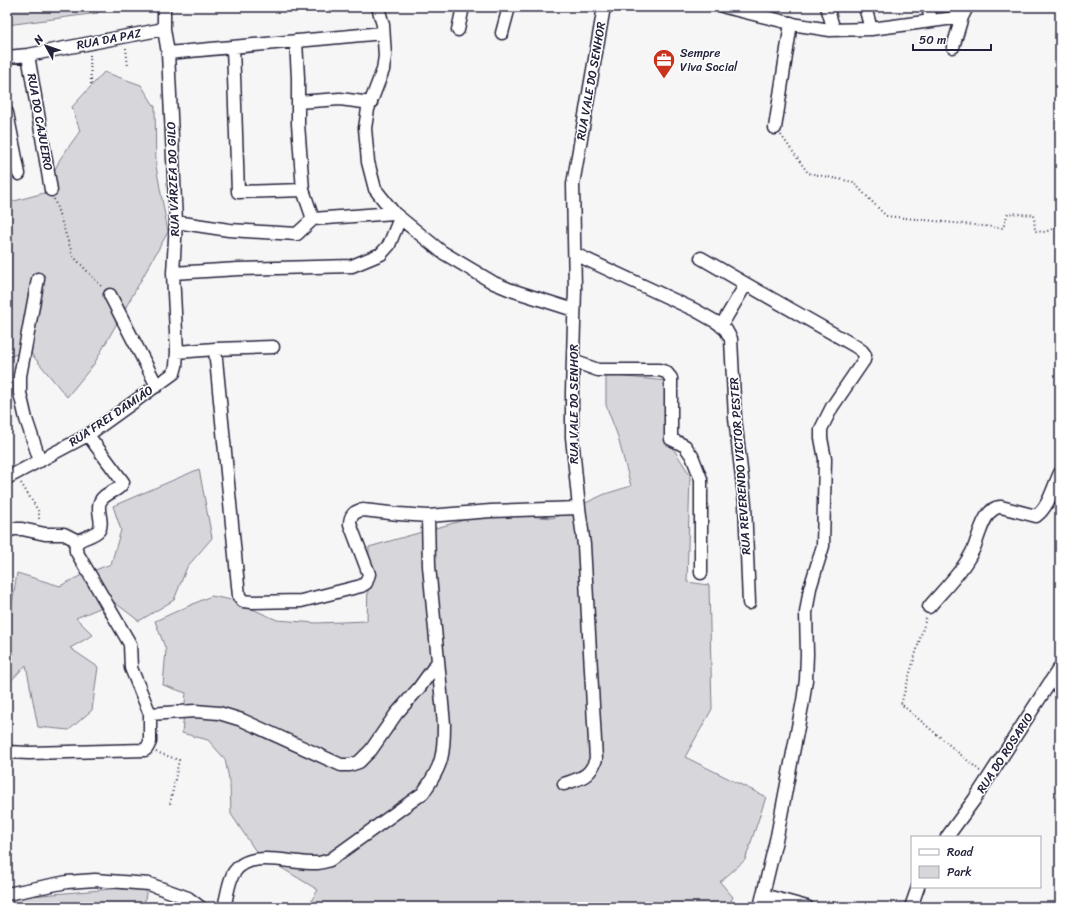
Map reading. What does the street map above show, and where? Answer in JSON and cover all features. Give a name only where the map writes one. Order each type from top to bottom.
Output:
[{"type":"street","name":"RUA VÁRZEA DO GILO","points":[[164,7],[164,29],[168,52],[176,222],[173,273],[177,352]]},
{"type":"street","points":[[378,7],[383,25],[385,56],[383,70],[368,109],[366,128],[368,162],[370,174],[376,189],[397,216],[442,252],[483,277],[511,290],[574,310]]},
{"type":"street","points":[[458,30],[463,7]]},
{"type":"street","points":[[502,33],[509,7]]},
{"type":"street","name":"RUA VALE DO SENHOR","points":[[564,784],[586,776],[593,768],[596,759],[584,545],[572,437],[575,254],[573,184],[604,7]]},
{"type":"street","points":[[725,7],[765,12],[791,23],[814,28],[834,30],[871,29],[931,20],[964,12]]},
{"type":"street","points":[[827,7],[834,30]]},
{"type":"street","points":[[865,7],[871,29]]},
{"type":"street","points":[[928,7],[931,20]]},
{"type":"street","points":[[953,47],[964,12]]},
{"type":"street","points":[[775,128],[791,23]]},
{"type":"street","name":"RUA DA PAZ","points":[[7,57],[28,55],[164,29]]},
{"type":"street","points":[[168,52],[383,34]]},
{"type":"street","points":[[296,41],[298,124],[304,190],[313,219]]},
{"type":"street","points":[[233,47],[238,192],[304,190]]},
{"type":"street","name":"RUA DO CAJUEIRO","points":[[28,55],[51,190]]},
{"type":"street","points":[[298,102],[340,99],[371,102]]},
{"type":"street","points":[[7,113],[19,174]]},
{"type":"street","points":[[176,222],[229,230],[298,234],[313,219],[397,216]]},
{"type":"street","points":[[173,273],[238,268],[352,266],[381,254],[389,245],[397,216]]},
{"type":"street","points":[[575,254],[695,310],[724,328],[746,284]]},
{"type":"street","points":[[701,258],[855,346],[862,351],[865,356],[858,371],[832,407],[821,429],[825,459],[823,538],[818,563],[810,588],[806,613],[807,654],[804,694],[777,836],[762,901],[807,907]]},
{"type":"street","points":[[38,279],[20,376],[20,392],[26,420],[40,461]]},
{"type":"street","points":[[110,295],[156,386]]},
{"type":"street","name":"RUA REVERENDO VICTOR PESTER","points":[[724,328],[731,339],[735,418],[745,504],[749,603]]},
{"type":"street","points":[[177,352],[272,347]]},
{"type":"street","points":[[215,349],[239,596],[243,601],[301,601],[361,586],[366,582],[369,574],[350,524],[350,518],[353,513],[358,510],[428,516],[491,511],[579,508]]},
{"type":"street","name":"RUA FREI DAMIÃO","points":[[11,476],[88,435],[174,373],[177,352]]},
{"type":"street","points":[[573,361],[598,370],[659,370],[666,372],[671,378],[672,438],[685,446],[692,456],[701,479],[701,573]]},
{"type":"street","points":[[7,752],[29,753],[146,749],[150,742],[150,714],[131,668],[130,644],[75,547],[78,542],[99,530],[100,501],[120,487],[123,482],[88,435]]},
{"type":"street","points":[[929,607],[964,566],[973,549],[981,527],[991,510],[995,506],[1000,506],[1036,516],[1040,514],[1060,473]]},
{"type":"street","points":[[224,907],[233,874],[240,866],[248,862],[265,859],[318,863],[330,860],[423,793],[432,778],[441,760],[444,724],[437,663],[429,566],[428,516]]},
{"type":"street","points":[[7,532],[13,529],[22,529],[45,534],[64,534],[78,542]]},
{"type":"street","points":[[150,714],[195,711],[218,713],[242,720],[341,765],[350,765],[359,762],[371,750],[396,714],[420,688],[437,663]]},
{"type":"street","name":"RUA DO ROSARIO","points":[[948,836],[988,778],[1060,667]]},
{"type":"street","points":[[7,894],[67,882],[96,880],[149,884],[188,898],[200,907]]},
{"type":"street","points":[[911,907],[918,888]]},
{"type":"path","points":[[124,36],[128,67]]},
{"type":"path","points":[[90,43],[91,85]]},
{"type":"path","points":[[775,128],[808,173],[853,182],[886,216],[1003,228],[1008,214],[1034,215],[1035,231],[1045,232],[1060,226]]},
{"type":"path","points":[[51,190],[73,256],[110,295]]},
{"type":"path","points":[[11,476],[39,512],[38,532]]},
{"type":"path","points":[[929,607],[901,704],[988,778]]},
{"type":"path","points":[[146,749],[179,760],[170,804]]},
{"type":"green space","points":[[7,7],[98,7],[98,13],[7,25]]},
{"type":"green space","points":[[104,72],[141,85],[155,107],[156,166],[168,232],[94,364],[67,397],[29,351],[7,357],[7,203],[44,193],[60,159],[80,131],[72,107]]},
{"type":"green space","points":[[606,375],[667,381],[669,442],[690,475],[687,582],[709,585],[712,709],[685,757],[766,797],[745,860],[720,882],[733,897],[728,907],[307,907],[318,890],[257,853],[231,814],[230,784],[225,759],[208,740],[182,733],[186,693],[163,685],[166,650],[155,621],[211,596],[232,600],[277,620],[316,623],[367,621],[369,547],[489,513],[553,518],[605,494],[631,486],[617,434],[606,405]]},
{"type":"green space","points":[[199,469],[212,538],[187,567],[174,600],[139,621],[114,602],[76,618],[93,635],[70,648],[98,667],[92,710],[69,730],[38,727],[26,665],[7,685],[7,611],[11,610],[17,573],[60,586],[82,575],[111,564],[121,530],[113,506]]},
{"type":"green space","points":[[147,886],[144,907],[7,907],[7,898]]},
{"type":"place","name":"Sempre Viva Social","points":[[664,80]]}]
